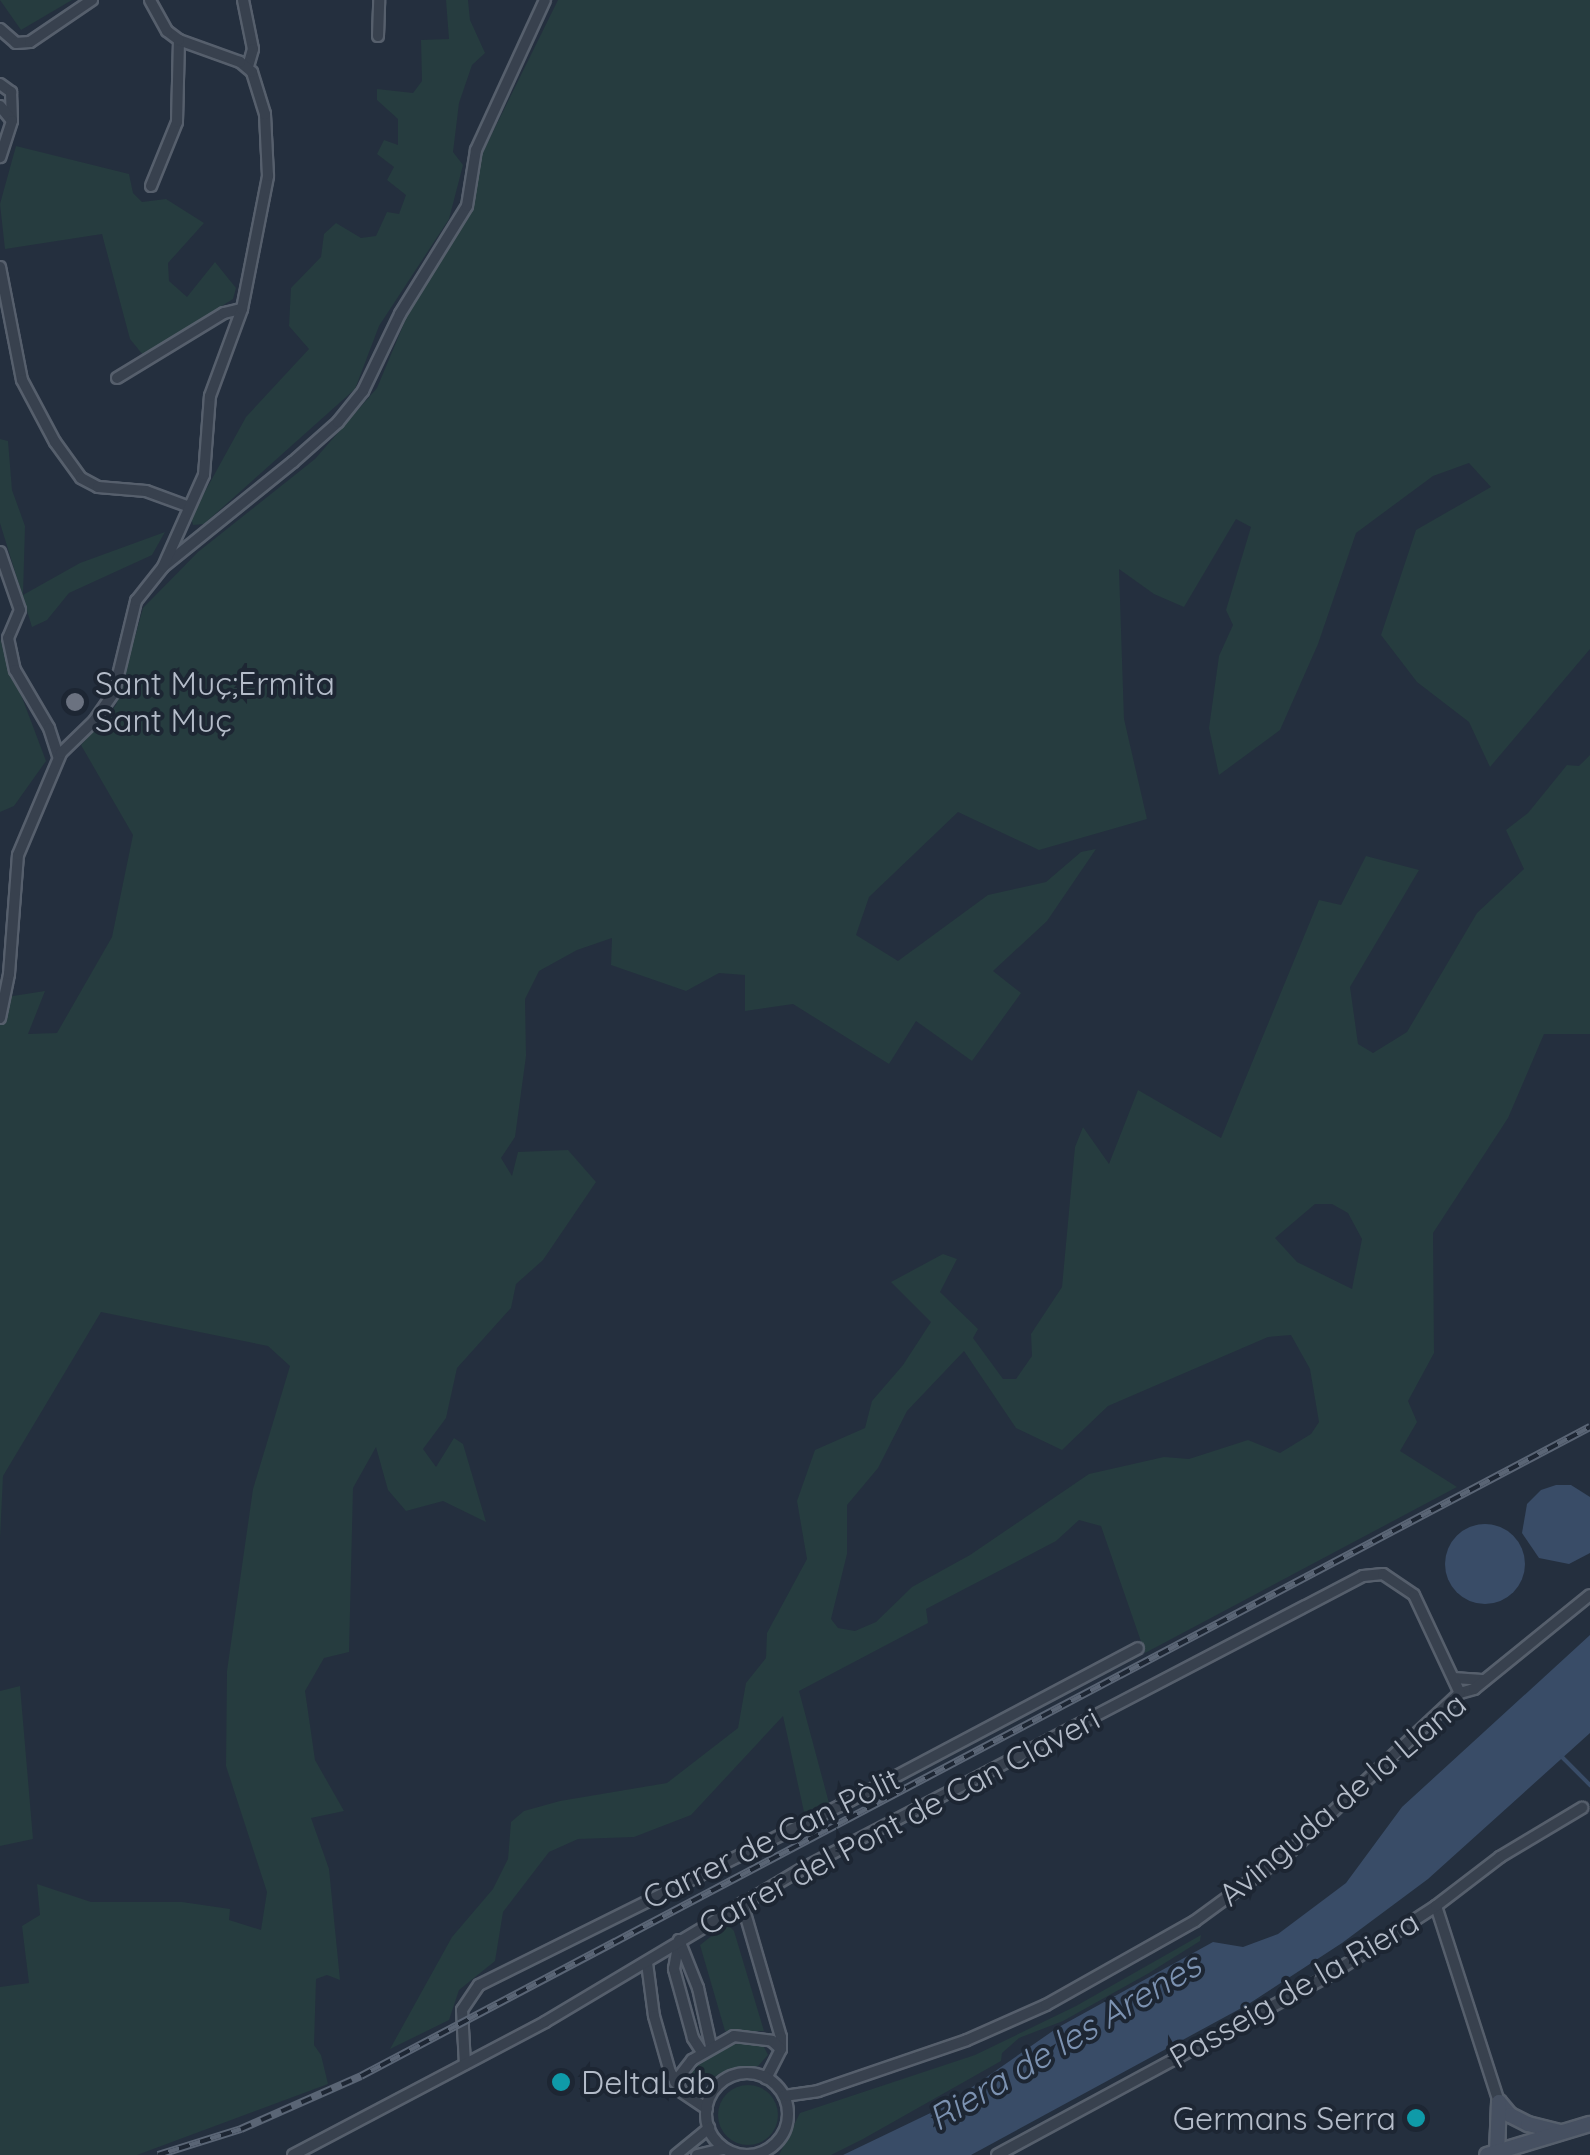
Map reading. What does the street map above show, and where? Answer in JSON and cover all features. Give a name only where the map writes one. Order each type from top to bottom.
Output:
[{"type":"main road","points":[[1498,2102],[1510,2115],[1561,2132]]},
{"type":"main road","points":[[1498,2102],[1500,2153]]},
{"type":"main road","points":[[1500,2153],[1510,2115]]},
{"type":"main road","points":[[1500,2153],[1590,2124]]},
{"type":"street","points":[[0,29],[16,42],[30,42],[92,0]]},
{"type":"street","points":[[150,0],[166,31],[248,68]]},
{"type":"street","points":[[160,571],[204,475],[210,396],[242,309],[268,176],[265,114],[248,68],[253,49],[243,0]]},
{"type":"street","points":[[378,36],[379,0]]},
{"type":"street","points":[[0,1018],[8,974],[18,855],[58,756],[109,703],[136,601],[160,571],[338,422],[363,391],[400,314],[467,206],[476,150],[545,0]]},
{"type":"street","points":[[150,186],[177,122],[180,40]]},
{"type":"street","points":[[0,84],[11,92],[12,121],[0,157]]},
{"type":"street","points":[[0,106],[12,121]]},
{"type":"street","points":[[0,267],[22,380],[55,442],[81,478],[98,487],[146,491],[187,506]]},
{"type":"street","points":[[117,378],[224,314],[242,309]]},
{"type":"street","points":[[0,552],[20,610],[8,638],[15,670],[49,728],[58,756]]},
{"type":"street","name":"Carrer del Pont de Can Claveri","points":[[294,2155],[647,1963],[742,1904],[1362,1576],[1383,1574],[1414,1595],[1460,1693]]},
{"type":"street","name":"Avinguda de la Llana","points":[[784,2096],[818,2090],[967,2040],[1046,2006],[1195,1922],[1292,1850],[1460,1693],[1484,1680],[1590,1595]]},
{"type":"street","name":"Carrer de Can Pòlit","points":[[466,2064],[462,2010],[479,1985],[840,1806],[1138,1648]]},
{"type":"street","name":"Avinguda de la Llana","points":[[1455,1678],[1484,1680]]},
{"type":"street","name":"Passeig de la Riera","points":[[997,2155],[1332,1974],[1436,1906],[1500,1857],[1582,1808]]},
{"type":"street","points":[[742,1904],[781,2049],[766,2078]]},
{"type":"street","points":[[1436,1906],[1498,2102]]},
{"type":"street","points":[[679,1940],[674,1969],[693,2038],[706,2049]]},
{"type":"street","points":[[679,1940],[698,1988],[706,2049]]},
{"type":"street","points":[[647,1963],[654,2016],[675,2082],[706,2109]]},
{"type":"street","points":[[675,2082],[706,2049],[734,2036],[772,2041],[781,2049]]},
{"type":"street","points":[[697,2155],[726,2149],[758,2154],[782,2137],[788,2110],[784,2096],[766,2078],[755,2074],[732,2076],[714,2090],[706,2109],[709,2128],[726,2149]]},
{"type":"street","name":"Avinguda de la Llana","points":[[788,2110],[818,2090]]},
{"type":"street","points":[[676,2155],[709,2128]]},
{"type":"green space","points":[[0,0],[72,0],[21,30]]},
{"type":"green space","points":[[446,0],[468,0],[470,20],[485,53],[472,65],[459,103],[453,152],[463,165],[449,219],[379,326],[355,389],[204,524],[193,525],[191,517],[246,417],[309,349],[289,326],[291,288],[321,257],[324,234],[336,223],[361,238],[376,236],[387,212],[399,214],[406,195],[387,180],[394,167],[377,154],[384,140],[398,145],[398,119],[377,100],[377,89],[413,93],[422,81],[421,40],[449,39]]},
{"type":"green space","points":[[558,0],[1590,0],[1590,649],[1490,767],[1469,722],[1417,682],[1381,635],[1416,530],[1491,487],[1469,463],[1433,476],[1356,533],[1318,644],[1280,730],[1219,775],[1209,728],[1219,656],[1233,625],[1226,610],[1251,527],[1236,519],[1184,607],[1154,594],[1119,569],[1124,719],[1147,819],[1039,850],[958,812],[869,897],[856,935],[898,961],[988,895],[1046,882],[1081,852],[1096,849],[1047,921],[993,971],[1021,993],[972,1061],[916,1021],[889,1064],[793,1004],[745,1011],[745,975],[719,973],[686,991],[611,965],[612,938],[577,950],[539,971],[525,999],[526,1056],[515,1137],[501,1158],[512,1176],[518,1152],[568,1150],[596,1182],[543,1260],[516,1284],[511,1308],[457,1368],[446,1418],[423,1449],[436,1467],[454,1438],[463,1444],[486,1522],[443,1501],[406,1511],[388,1490],[376,1447],[353,1488],[349,1652],[324,1658],[305,1691],[315,1760],[344,1811],[311,1818],[329,1869],[340,1980],[327,1975],[316,1979],[314,2045],[321,2055],[328,2084],[137,2155],[0,2155],[0,1987],[29,1983],[22,1926],[40,1915],[37,1884],[91,1902],[182,1902],[230,1909],[229,1920],[261,1930],[267,1892],[226,1766],[227,1671],[253,1489],[290,1366],[268,1346],[101,1312],[3,1476],[0,1539],[0,998],[45,991],[28,1034],[57,1033],[112,937],[133,835],[81,745],[116,705],[143,608],[198,552],[315,459],[377,388],[410,309],[473,207],[479,160]]},
{"type":"green space","points":[[16,146],[129,174],[133,193],[142,202],[166,199],[204,223],[168,263],[169,281],[187,297],[215,262],[236,288],[233,299],[143,355],[130,339],[102,234],[5,249],[0,204]]},
{"type":"green space","points":[[0,439],[8,441],[12,490],[25,526],[23,595],[80,563],[165,532],[152,555],[69,593],[47,620],[32,627],[0,523]]},
{"type":"green space","points":[[0,639],[46,761],[14,806],[0,812]]},
{"type":"green space","points":[[1590,755],[1590,1034],[1544,1034],[1508,1118],[1433,1233],[1434,1353],[1408,1401],[1417,1422],[1400,1451],[1457,1487],[1145,1653],[1101,1526],[1079,1520],[1056,1541],[926,1609],[928,1623],[799,1691],[829,1803],[804,1812],[783,1716],[691,1815],[634,1837],[578,1839],[549,1852],[503,1912],[495,1961],[459,1990],[449,2020],[390,2049],[452,1937],[493,1889],[508,1859],[511,1822],[524,1811],[560,1801],[667,1783],[738,1728],[746,1683],[766,1658],[767,1633],[807,1559],[797,1501],[815,1450],[865,1428],[872,1401],[903,1365],[931,1322],[891,1282],[943,1254],[957,1259],[940,1292],[978,1329],[973,1338],[1003,1379],[1016,1379],[1032,1356],[1031,1334],[1062,1287],[1075,1147],[1083,1127],[1109,1164],[1138,1090],[1221,1138],[1319,900],[1341,905],[1366,856],[1419,870],[1350,987],[1358,1044],[1373,1053],[1407,1032],[1477,913],[1524,869],[1506,830],[1528,813],[1567,765],[1579,766]],"holes":[[[1315,1204],[1332,1204],[1348,1213],[1362,1239],[1352,1289],[1297,1262],[1275,1238]],[[1291,1335],[1310,1369],[1319,1422],[1311,1434],[1280,1453],[1248,1440],[1189,1459],[1164,1457],[1089,1474],[970,1555],[912,1587],[876,1622],[855,1631],[838,1628],[831,1619],[847,1554],[847,1505],[878,1468],[907,1411],[964,1351],[1016,1428],[1062,1450],[1108,1406],[1268,1337]]]},
{"type":"green space","points":[[20,1686],[33,1839],[0,1846],[0,1691]]},
{"type":"green space","points":[[727,1924],[734,1931],[764,2031],[725,2031],[700,1945]]},
{"type":"green space","points":[[1201,1935],[1200,1941],[1149,1973],[1063,2021],[1019,2038],[1002,2053],[1001,2061],[863,2139],[831,2155],[779,2155],[800,2113],[975,2055],[1076,2006]]},
{"type":"green space","points":[[753,2043],[764,2047],[768,2055],[758,2066],[723,2072],[696,2087],[687,2077],[705,2055],[724,2045]]},
{"type":"green space","points":[[748,2085],[769,2094],[778,2115],[769,2136],[748,2145],[727,2136],[718,2115],[727,2094]]},
{"type":"water","points":[[1571,1485],[1590,1497],[1590,1553],[1569,1564],[1539,1558],[1522,1533],[1527,1504],[1541,1490]]},
{"type":"water","points":[[1485,1524],[1500,1527],[1513,1536],[1522,1549],[1522,1579],[1513,1592],[1500,1601],[1485,1604],[1470,1601],[1457,1592],[1448,1579],[1445,1564],[1448,1549],[1457,1536],[1470,1527]]},
{"type":"water","name":"Riera de les Arenes","points":[[1590,1635],[1590,1733],[1428,1879],[1342,1943],[1247,2005],[971,2155],[843,2155],[945,2106],[1057,2028],[1213,1942],[1243,1947],[1278,1934],[1346,1883],[1402,1807]]},
{"type":"waterway","points":[[1562,1757],[1590,1785]]},
{"type":"railway","points":[[158,2155],[241,2129],[361,2076],[1590,1427]]},
{"type":"place","name":"Sant Muç;Ermita Sant Muç","points":[[75,702]]},
{"type":"place","name":"DeltaLab","points":[[561,2082]]},
{"type":"place","name":"Germans Serra","points":[[1416,2118]]}]
